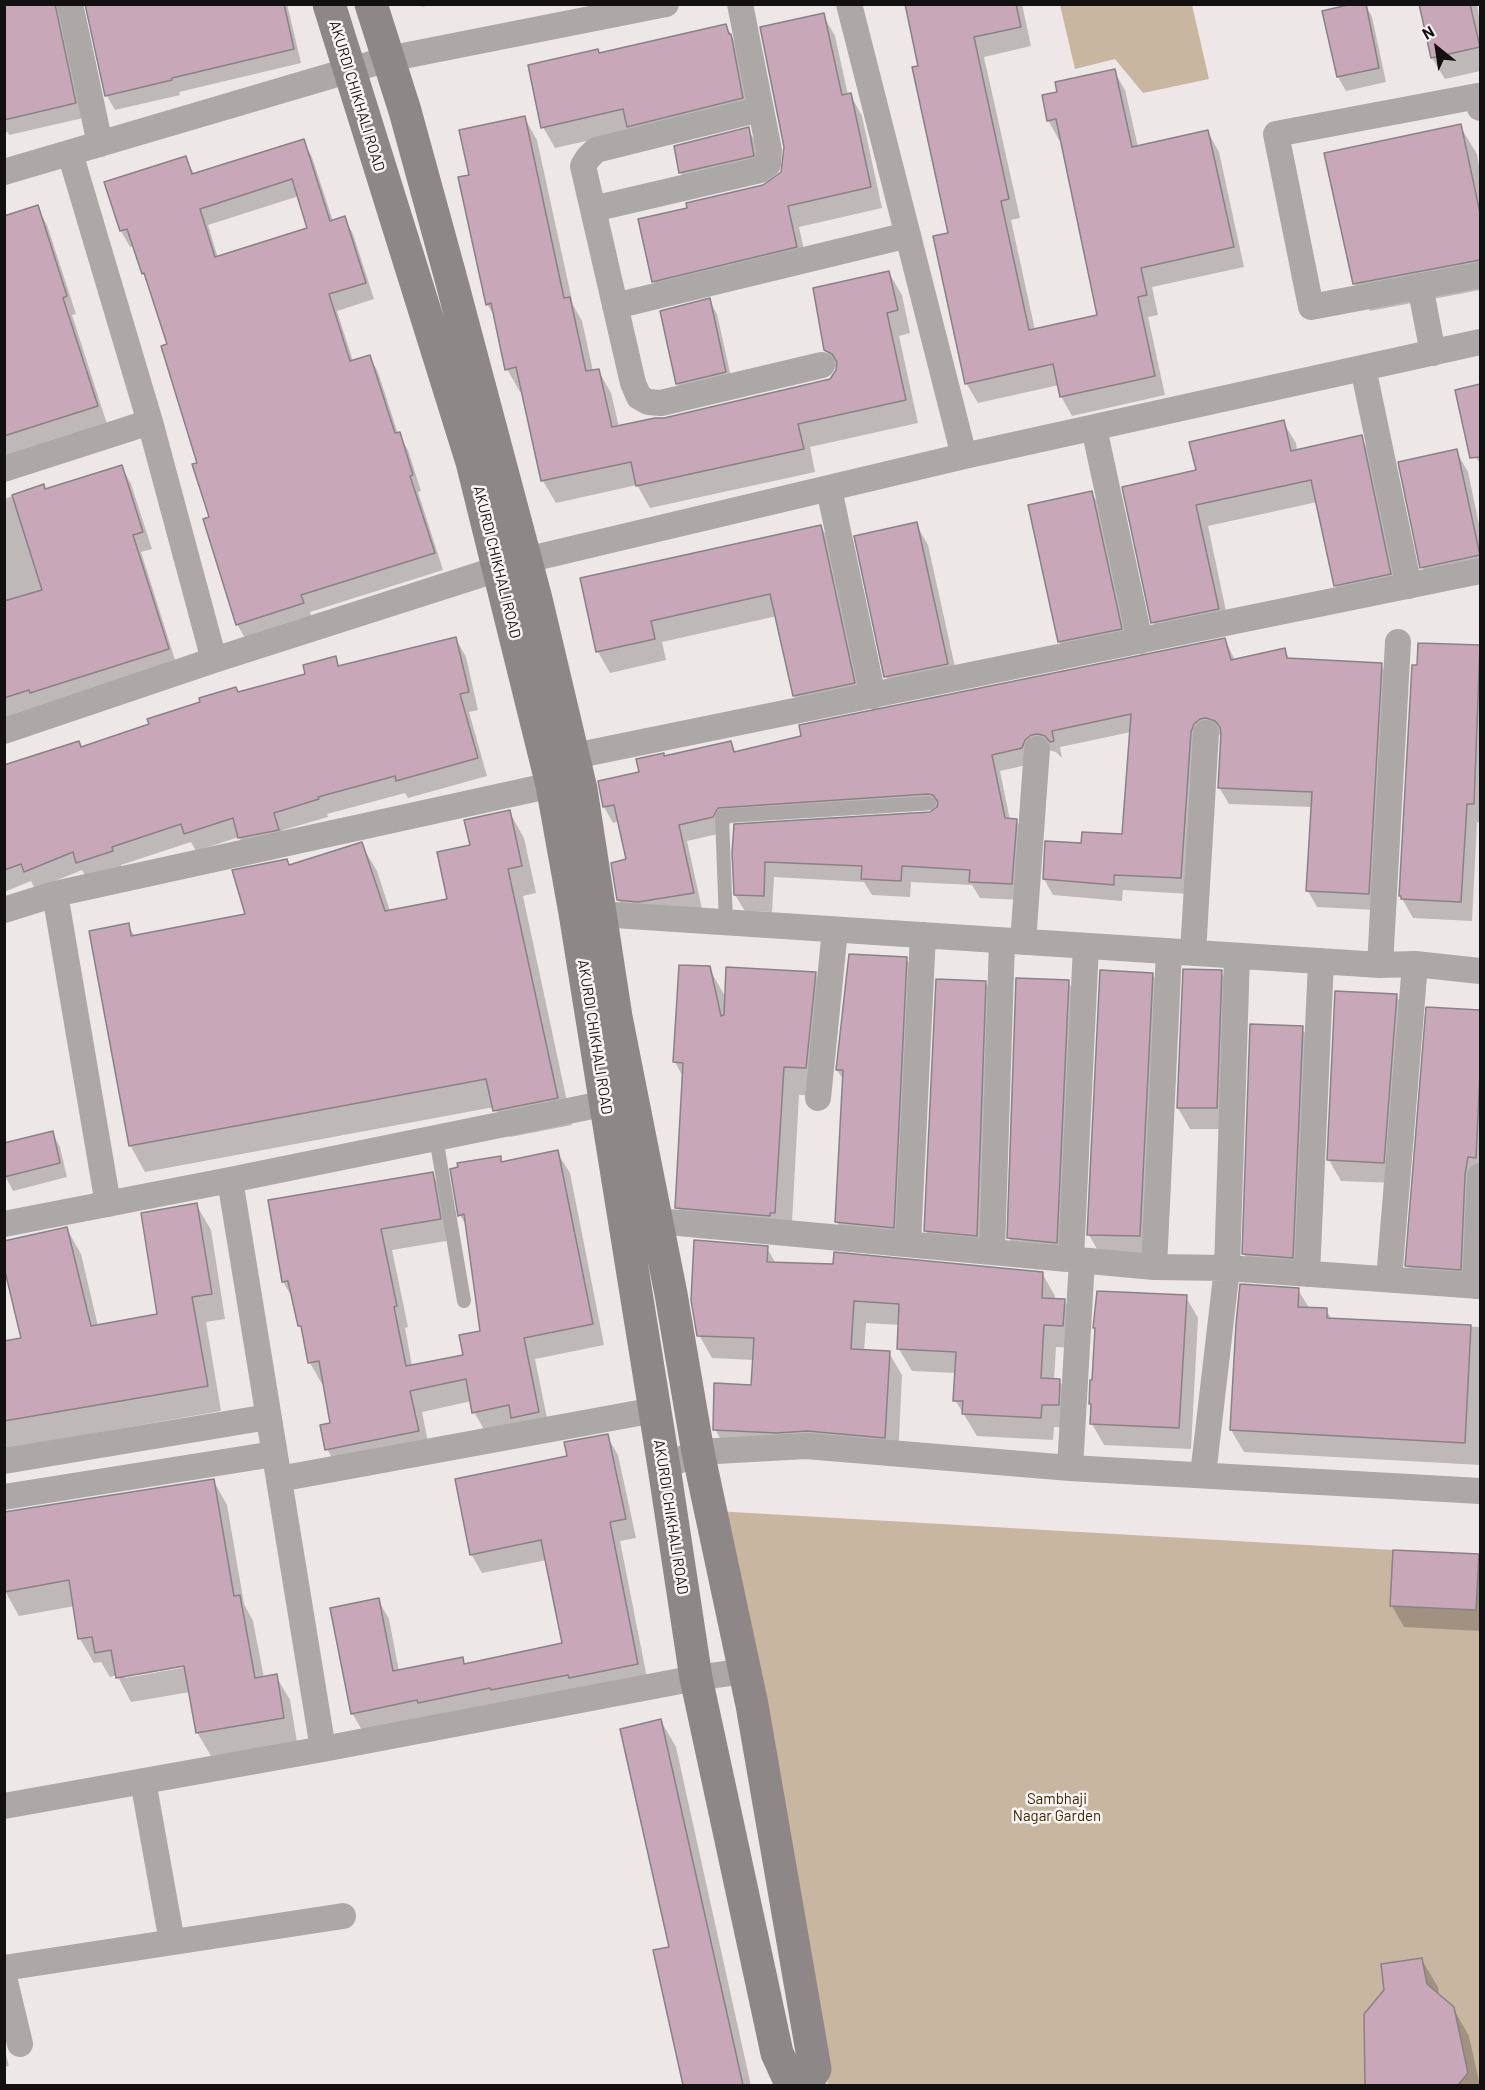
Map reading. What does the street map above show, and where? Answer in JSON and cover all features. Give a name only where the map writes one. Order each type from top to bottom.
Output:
[{"type":"main road","name":"AKURDI CHIKHALI ROAD","points":[[329,4],[472,462],[513,565],[552,785],[588,914]]},
{"type":"main road","points":[[371,4],[452,279],[513,565],[574,756],[581,789],[588,914],[616,1017],[619,1101],[657,1221],[698,1452],[745,1671],[815,2069],[805,2085]]},
{"type":"main road","name":"AKURDI CHIKHALI ROAD","points":[[619,1101],[655,1410],[696,1678],[777,2053],[792,2085]]},
{"type":"street","points":[[70,4],[100,144]]},
{"type":"street","points":[[4,172],[388,59],[633,8],[666,4]]},
{"type":"street","points":[[593,209],[760,170],[768,164],[769,150],[740,4]]},
{"type":"street","points":[[849,4],[964,456]]},
{"type":"street","points":[[1480,108],[1478,96],[1276,134],[1311,308],[1480,275]]},
{"type":"street","points":[[761,109],[596,150],[583,166],[633,383],[639,398],[648,402],[661,403],[822,365]]},
{"type":"street","points":[[70,153],[150,422],[214,660]]},
{"type":"street","points":[[615,306],[908,235]]},
{"type":"street","points":[[1420,286],[1433,353]]},
{"type":"street","points":[[4,731],[214,660],[513,565],[964,456],[1480,342]]},
{"type":"street","points":[[1363,368],[1409,586]]},
{"type":"street","points":[[4,469],[150,422]]},
{"type":"street","points":[[1094,428],[1140,641]]},
{"type":"street","points":[[829,489],[873,696]]},
{"type":"street","points":[[574,756],[1480,571]]},
{"type":"street","points":[[1380,965],[1398,642]]},
{"type":"street","points":[[1154,1267],[1181,952],[1206,733]]},
{"type":"street","points":[[992,1251],[1012,941],[1037,749]]},
{"type":"street","points":[[4,910],[56,894],[552,785]]},
{"type":"street","points":[[56,894],[108,1204]]},
{"type":"street","points":[[588,914],[1380,965],[1415,964],[1480,971]]},
{"type":"street","points":[[818,1098],[835,930]]},
{"type":"street","points":[[908,1244],[923,935]]},
{"type":"street","points":[[1070,1468],[1086,946]]},
{"type":"street","points":[[1203,1475],[1227,1268],[1237,956]]},
{"type":"street","points":[[1306,1274],[1321,961]]},
{"type":"street","points":[[1389,1279],[1415,964]]},
{"type":"street","points":[[4,1224],[619,1101]]},
{"type":"street","points":[[657,1221],[1154,1267],[1227,1268],[1478,1286],[1480,1176]]},
{"type":"street","points":[[230,1180],[323,1749]]},
{"type":"street","points":[[279,1479],[655,1410]]},
{"type":"street","points":[[4,1461],[268,1417]]},
{"type":"street","points":[[664,1467],[698,1452],[806,1446],[1070,1468],[1480,1491]]},
{"type":"street","points":[[4,1497],[274,1454]]},
{"type":"street","points":[[4,1806],[323,1749],[696,1678],[745,1671]]},
{"type":"street","points":[[143,1781],[172,1942]]},
{"type":"street","points":[[4,1968],[343,1916]]},
{"type":"street","points":[[4,1977],[20,2044]]},
{"type":"lane","points":[[726,922],[722,816],[929,803]]},
{"type":"lane","points":[[436,1138],[465,1301]]},
{"type":"green space","points":[[1060,5],[1192,5],[1209,79],[1143,93],[1115,59],[1075,69]]},
{"type":"green space","name":"Sambhaji Nagar Garden","points":[[715,1511],[1480,1555],[1480,2085],[828,2085]]},
{"type":"building","points":[[4,4],[55,4],[76,103],[4,120]]},
{"type":"building","points":[[85,4],[284,4],[294,49],[105,96]]},
{"type":"building","points":[[905,4],[1016,4],[1021,27],[974,37],[1009,199],[1001,201],[1029,330],[1097,315],[1056,119],[1047,121],[1042,95],[1057,92],[1055,82],[1115,69],[1132,147],[1208,130],[1234,247],[1141,268],[1147,295],[1138,297],[1155,376],[1060,397],[1053,364],[965,384],[933,236],[948,233],[912,67],[918,66]]},
{"type":"building","points":[[1352,4],[1366,4],[1379,68],[1337,77],[1322,11]]},
{"type":"building","points":[[1419,4],[1470,4],[1480,47],[1431,58]]},
{"type":"building","points":[[824,13],[842,95],[851,93],[871,187],[788,206],[797,247],[652,282],[638,219],[687,208],[686,203],[763,185],[781,172],[784,147],[760,27]]},
{"type":"building","points":[[726,24],[731,34],[743,98],[627,127],[623,109],[541,128],[528,65],[598,49],[599,53]]},
{"type":"building","points":[[525,116],[564,298],[570,297],[586,371],[599,369],[612,427],[664,418],[830,379],[836,370],[837,362],[832,354],[824,350],[813,288],[889,271],[898,310],[887,313],[906,400],[798,424],[804,449],[636,486],[631,462],[541,481],[516,367],[505,370],[491,303],[486,305],[458,177],[469,175],[459,130]]},
{"type":"building","points":[[1461,124],[1480,213],[1480,260],[1353,284],[1324,153]]},
{"type":"building","points":[[749,127],[754,156],[679,173],[674,146]]},
{"type":"building","points":[[304,139],[330,221],[345,216],[366,283],[329,294],[350,361],[370,355],[395,433],[400,432],[413,475],[410,476],[435,553],[301,595],[304,603],[236,625],[203,519],[209,517],[192,464],[197,463],[161,346],[167,344],[127,229],[120,231],[104,182],[186,156],[192,174]],"holes":[[[292,179],[307,228],[215,257],[200,209]]]},
{"type":"building","points":[[38,205],[67,296],[63,298],[98,406],[4,436],[4,216]]},
{"type":"building","points":[[710,298],[726,372],[676,384],[660,311]]},
{"type":"building","points":[[1480,384],[1480,457],[1470,458],[1455,390]]},
{"type":"building","points":[[1284,420],[1291,451],[1362,435],[1391,574],[1334,586],[1311,480],[1196,505],[1219,609],[1151,623],[1122,487],[1196,470],[1189,442]]},
{"type":"building","points":[[1457,449],[1480,555],[1420,568],[1398,462]]},
{"type":"building","points":[[122,465],[143,532],[133,535],[169,649],[30,693],[29,690],[4,698],[4,601],[42,590],[12,495],[44,484],[45,489]]},
{"type":"building","points":[[1092,491],[1122,629],[1058,642],[1028,505]]},
{"type":"building","points":[[917,522],[948,664],[884,677],[854,536]]},
{"type":"building","points":[[821,525],[855,683],[793,696],[770,594],[651,621],[655,639],[596,652],[580,578]]},
{"type":"building","points":[[456,637],[469,692],[460,694],[478,758],[396,781],[395,776],[318,797],[319,799],[274,813],[279,830],[238,838],[233,818],[184,834],[181,824],[112,847],[113,851],[76,863],[73,852],[24,872],[21,864],[4,870],[4,765],[79,741],[81,747],[149,724],[147,719],[200,702],[199,698],[236,687],[238,692],[305,674],[303,665],[336,656],[338,666]]},
{"type":"building","points":[[1225,638],[1231,660],[1285,648],[1287,658],[1382,663],[1369,894],[1306,891],[1312,792],[1218,788],[1220,727],[1215,721],[1206,718],[1194,724],[1191,732],[1181,878],[1114,875],[1114,885],[1043,879],[1045,841],[1081,843],[1082,832],[1122,834],[1131,714],[1052,731],[1054,741],[1050,742],[1045,736],[1031,735],[1025,740],[1022,748],[992,755],[1005,818],[1017,819],[1012,884],[969,882],[970,870],[902,866],[901,881],[861,879],[862,866],[765,862],[764,896],[734,895],[732,853],[734,824],[930,812],[937,807],[938,802],[933,795],[928,794],[718,808],[713,817],[679,825],[694,893],[638,902],[617,900],[611,863],[626,859],[614,805],[603,807],[598,781],[639,772],[636,759],[664,753],[664,756],[731,741],[734,752],[801,736],[799,725]]},
{"type":"building","points":[[1418,643],[1480,645],[1474,804],[1467,804],[1461,902],[1401,899],[1399,896],[1412,665],[1417,665]]},
{"type":"building","points":[[510,810],[522,866],[508,869],[558,1098],[493,1111],[486,1079],[129,1146],[89,931],[129,923],[131,936],[245,914],[232,870],[287,859],[289,865],[362,842],[385,911],[447,899],[437,852],[470,845],[464,820]]},
{"type":"building","points":[[849,954],[907,957],[894,1228],[835,1222],[843,1070],[836,1070]]},
{"type":"building","points":[[679,965],[710,966],[721,1016],[724,1015],[726,967],[816,972],[806,1068],[784,1067],[775,1213],[770,1213],[770,1216],[675,1208],[683,1063],[673,1062]]},
{"type":"building","points":[[1183,969],[1222,970],[1217,1108],[1177,1108]]},
{"type":"building","points":[[1100,970],[1153,973],[1140,1236],[1087,1235]]},
{"type":"building","points":[[1016,978],[1069,980],[1057,1243],[1007,1238]]},
{"type":"building","points":[[936,979],[986,981],[977,1236],[924,1231]]},
{"type":"building","points":[[1335,991],[1397,994],[1384,1163],[1327,1160]]},
{"type":"building","points":[[1426,1007],[1480,1010],[1476,1158],[1468,1157],[1465,1175],[1461,1270],[1405,1266]]},
{"type":"building","points":[[1250,1024],[1303,1026],[1293,1258],[1242,1254]]},
{"type":"building","points":[[53,1131],[60,1163],[4,1177],[4,1143]]},
{"type":"building","points":[[558,1150],[593,1324],[524,1338],[539,1412],[511,1418],[509,1405],[472,1413],[466,1379],[410,1391],[419,1431],[325,1450],[320,1425],[330,1423],[319,1361],[308,1363],[301,1326],[298,1326],[288,1281],[282,1282],[268,1200],[433,1172],[441,1219],[381,1229],[397,1306],[394,1307],[406,1366],[463,1355],[459,1335],[480,1331],[464,1214],[458,1216],[450,1169],[458,1167],[457,1163],[501,1156],[501,1162]]},
{"type":"building","points":[[197,1203],[212,1294],[192,1297],[208,1386],[4,1421],[4,1341],[21,1338],[4,1267],[4,1241],[67,1227],[91,1326],[157,1314],[141,1213]]},
{"type":"building","points":[[694,1240],[768,1246],[767,1262],[833,1264],[834,1252],[1043,1272],[1042,1298],[1065,1299],[1063,1326],[1044,1325],[1041,1378],[1060,1379],[1059,1405],[1042,1405],[1041,1418],[962,1414],[963,1401],[953,1401],[956,1352],[897,1349],[899,1304],[854,1301],[851,1349],[890,1351],[885,1438],[807,1431],[777,1433],[713,1430],[714,1383],[751,1385],[754,1338],[697,1336],[691,1300]]},
{"type":"building","points":[[1240,1284],[1299,1288],[1298,1307],[1327,1308],[1327,1318],[1471,1325],[1465,1443],[1230,1430]]},
{"type":"building","points":[[1097,1291],[1187,1295],[1179,1428],[1090,1424],[1090,1380],[1092,1380],[1095,1328],[1093,1328]]},
{"type":"building","points":[[608,1434],[626,1519],[610,1522],[638,1664],[569,1678],[568,1675],[491,1690],[490,1688],[418,1703],[417,1700],[351,1714],[330,1608],[379,1598],[393,1671],[463,1657],[464,1664],[562,1643],[541,1540],[470,1555],[455,1479],[567,1456],[564,1442]]},
{"type":"building","points":[[214,1479],[234,1596],[240,1595],[255,1678],[277,1674],[284,1718],[196,1733],[184,1666],[116,1678],[111,1650],[95,1653],[92,1637],[78,1639],[69,1580],[4,1592],[4,1512]]},
{"type":"building","points":[[1393,1550],[1479,1554],[1476,1610],[1390,1606]]},
{"type":"building","points":[[661,1719],[743,2085],[683,2085],[653,1950],[669,1947],[620,1729]]},
{"type":"building","points":[[1422,1958],[1427,1984],[1454,2007],[1468,2073],[1458,2085],[1365,2085],[1364,2014],[1384,1990],[1381,1964]]}]
